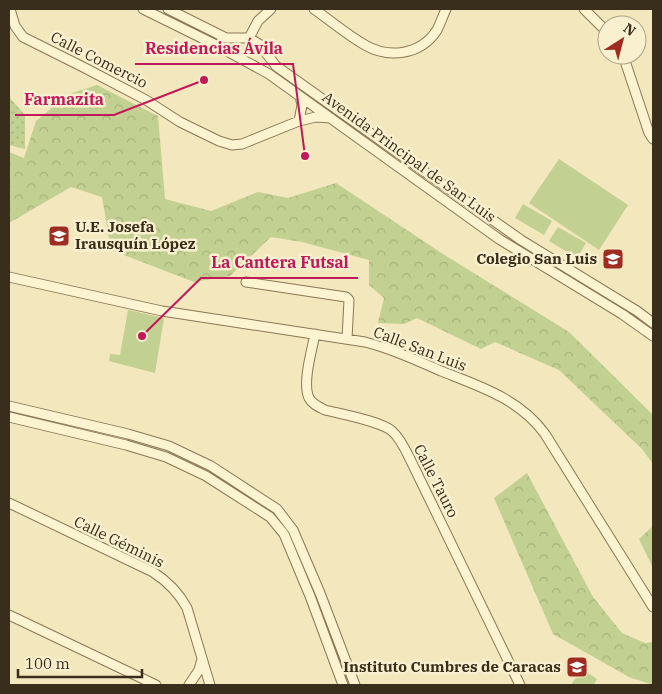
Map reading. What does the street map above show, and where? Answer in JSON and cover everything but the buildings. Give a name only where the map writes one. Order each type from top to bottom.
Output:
[{"type":"street","name":"Calle Comercio","points":[[10,9],[15,26],[23,37],[146,100],[180,122],[219,141],[232,145],[242,144],[299,121],[316,117],[331,118]]},
{"type":"street","name":"Avenida Principal de San Luis","points":[[143,9],[238,56],[269,74],[500,239],[634,322],[653,336]]},
{"type":"street","points":[[168,9],[226,38],[246,38]]},
{"type":"street","points":[[238,56],[236,45],[246,38],[258,21],[271,9]]},
{"type":"street","points":[[314,9],[365,46],[393,54],[412,51],[422,45],[436,31],[446,9]]},
{"type":"street","points":[[584,9],[597,22]]},
{"type":"street","name":"Avenida Principal de San Luis","points":[[246,38],[259,44],[276,66],[469,205],[521,240],[653,322]]},
{"type":"street","points":[[626,65],[649,133],[653,139]]},
{"type":"street","points":[[299,121],[302,105],[300,96]]},
{"type":"street","name":"Calle San Luis","points":[[9,277],[162,311],[347,339],[389,349],[505,398],[531,417],[545,434],[653,607]]},
{"type":"street","points":[[246,282],[346,297],[348,300],[347,339]]},
{"type":"street","name":"Calle Tauro","points":[[315,334],[307,383],[309,397],[324,410],[376,424],[388,428],[394,433],[412,461],[520,685]]},
{"type":"street","points":[[9,406],[106,428],[183,451],[237,481],[277,509],[294,530],[355,685]]},
{"type":"street","points":[[9,417],[103,440],[179,462],[226,487],[270,517],[284,534],[310,596],[343,685]]},
{"type":"street","points":[[103,440],[106,428]]},
{"type":"street","name":"Calle Géminis","points":[[9,503],[153,572],[164,580],[183,600],[187,608],[203,656],[210,685]]},
{"type":"street","points":[[9,614],[156,685]]},
{"type":"street","points":[[189,685],[200,670],[203,656]]},
{"type":"green space","points":[[97,85],[158,116],[165,199],[211,211],[258,192],[288,198],[336,183],[443,254],[569,332],[653,415],[653,464],[642,449],[559,370],[495,342],[481,349],[417,318],[404,324],[378,323],[384,298],[369,285],[369,260],[302,242],[271,237],[230,276],[194,282],[111,250],[102,197],[71,187],[9,223],[9,152],[24,158],[36,121],[69,94]]},
{"type":"green space","points":[[9,97],[25,115],[25,149],[9,145]]},
{"type":"green space","points":[[559,159],[628,205],[599,250],[529,203]]},
{"type":"green space","points":[[523,204],[552,221],[544,235],[515,218]]},
{"type":"green space","points":[[558,227],[586,243],[577,258],[549,241]]},
{"type":"green space","points":[[128,310],[164,318],[155,373],[109,361],[110,354],[120,355]]},
{"type":"green space","points":[[527,473],[593,597],[622,633],[645,643],[653,642],[653,685],[629,677],[553,634],[494,498]]},
{"type":"green space","points":[[653,526],[653,568],[639,539]]},
{"type":"green space","points":[[582,669],[597,679],[594,685],[571,685]]},
{"type":"place","name":"Farmazita","points":[[204,80]]},
{"type":"place","name":"Residencias Ávila","points":[[305,156]]},
{"type":"place","name":"U.E. Josefa Irausquín López","points":[[59,236]]},
{"type":"place","name":"Colegio San Luis","points":[[613,259]]},
{"type":"place","name":"La Cantera Futsal","points":[[142,336]]},
{"type":"place","name":"Instituto Cumbres de Caracas","points":[[577,667]]}]
